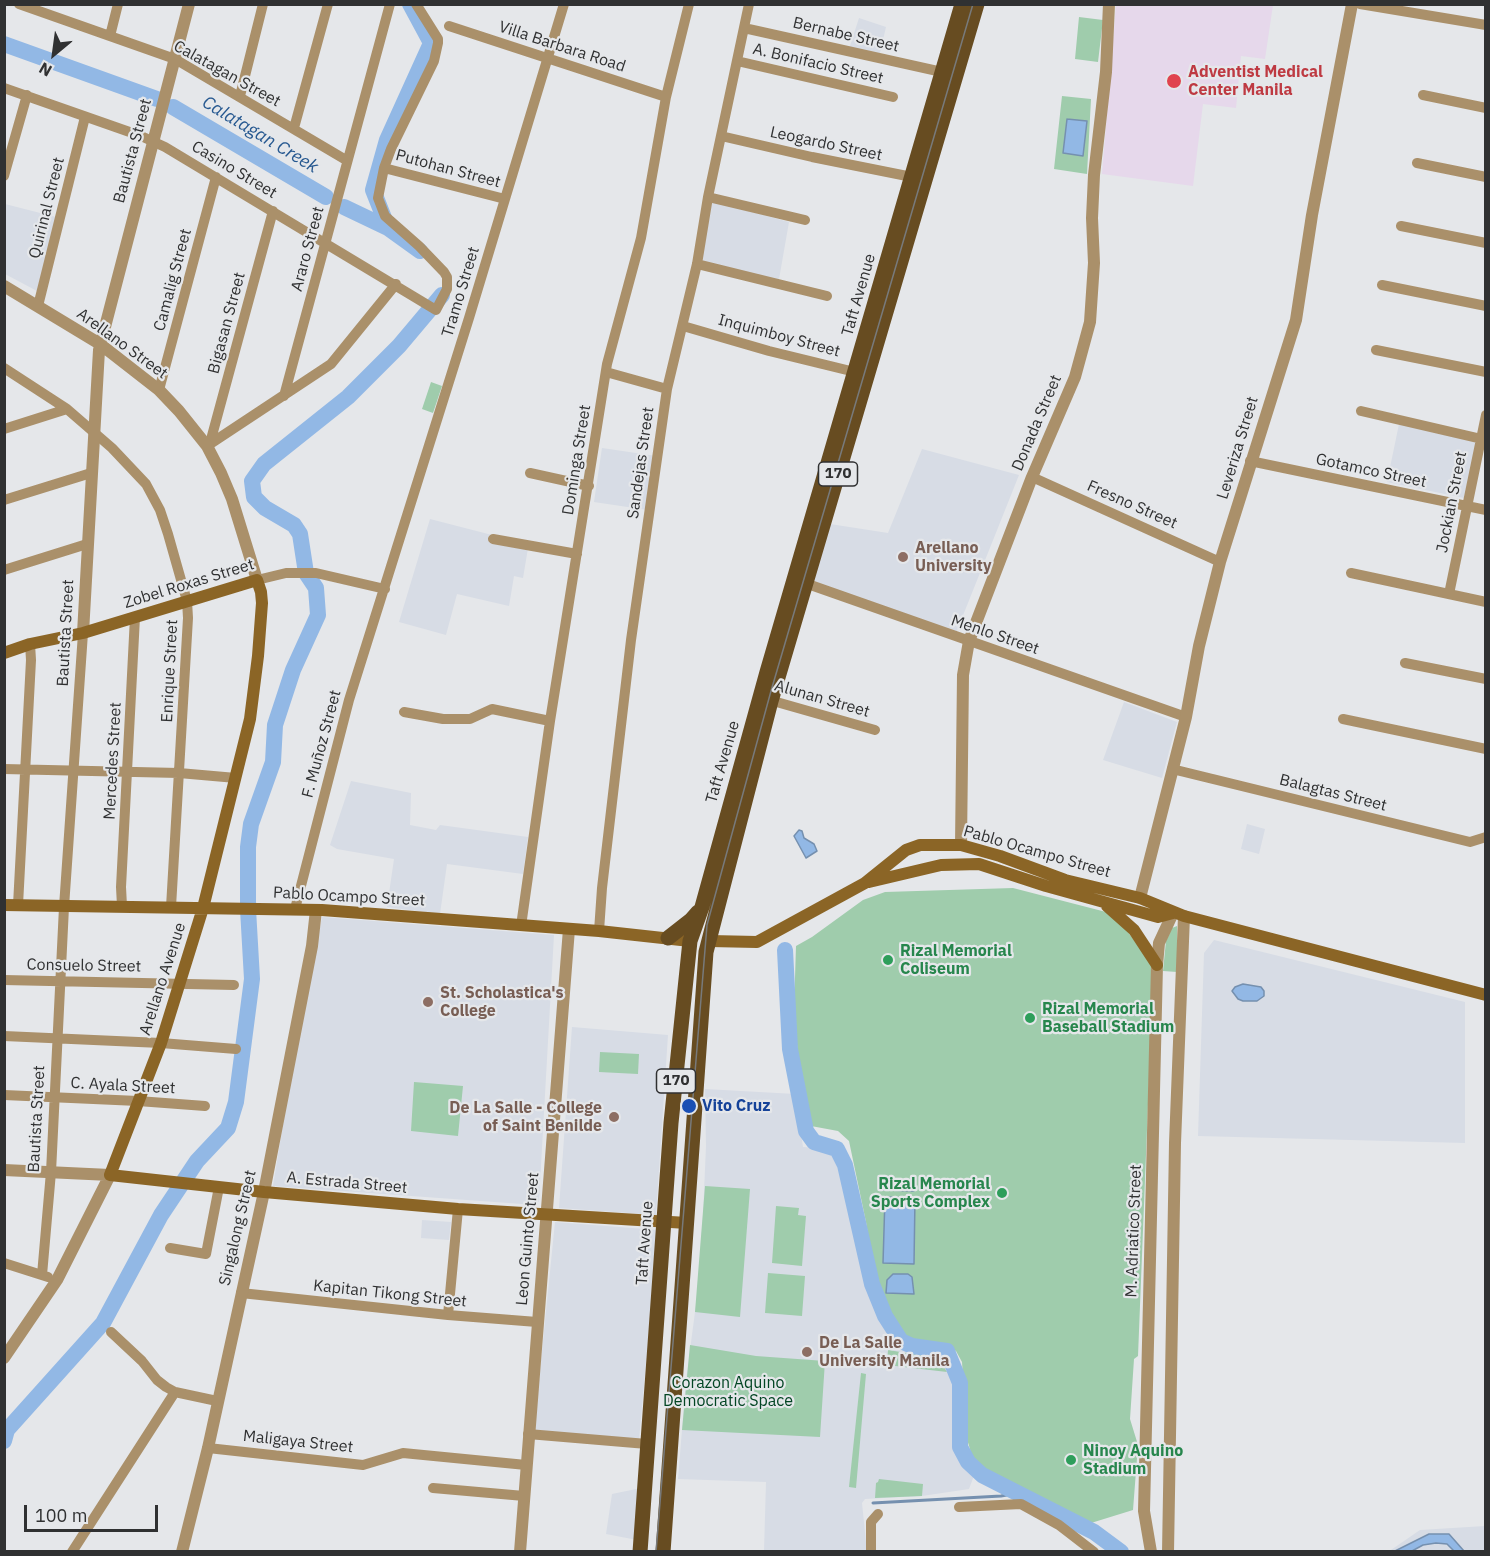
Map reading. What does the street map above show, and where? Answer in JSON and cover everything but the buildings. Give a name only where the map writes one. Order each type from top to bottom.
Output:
[{"type":"main road","name":"Taft Avenue","points":[[936,115],[942,72],[967,6]]},
{"type":"main road","name":"Taft Avenue","points":[[640,1551],[671,1123],[690,941],[766,699],[967,6]]},
{"type":"main road","name":"Zobel Roxas Street","points":[[4,653],[30,644],[83,633],[257,580]]},
{"type":"main road","name":"Arellano Avenue","points":[[110,1175],[181,983],[203,908],[236,778],[250,719],[258,656],[262,603],[257,580]]},
{"type":"main road","name":"Taft Avenue","points":[[663,1551],[706,952],[766,699]]},
{"type":"main road","name":"Pablo Ocampo Street","points":[[710,941],[757,942],[865,884],[906,850],[920,845],[961,845],[1000,856],[1065,880],[1140,898],[1178,915],[1485,995]]},
{"type":"main road","points":[[976,849],[979,864]]},
{"type":"main road","points":[[906,850],[913,871]]},
{"type":"main road","name":"Pablo Ocampo Street","points":[[865,884],[941,865],[979,864],[1158,917],[1178,915]]},
{"type":"main road","points":[[1102,902],[1134,930],[1157,965]]},
{"type":"main road","name":"Pablo Ocampo Street","points":[[4,905],[316,910],[599,931],[690,941]]},
{"type":"main road","points":[[668,938],[691,920],[702,907]]},
{"type":"main road","name":"A. Estrada Street","points":[[110,1175],[264,1192],[458,1209],[687,1223]]},
{"type":"main road","points":[[653,1378],[675,1378]]},
{"type":"street","name":"Calatagan Street","points":[[19,4],[51,10],[110,36],[175,59],[346,160]]},
{"type":"street","points":[[110,36],[118,4]]},
{"type":"street","name":"Bautista Street","points":[[42,1275],[51,1172],[64,907],[100,345],[189,4]]},
{"type":"street","points":[[240,96],[263,4]]},
{"type":"street","points":[[294,128],[328,4]]},
{"type":"street","name":"Araro Street","points":[[284,396],[390,4]]},
{"type":"street","points":[[384,168],[434,61],[438,43],[438,39],[416,4]]},
{"type":"street","name":"Tramo Street","points":[[385,589],[564,4]]},
{"type":"street","name":"Dominga Street","points":[[520,926],[550,721],[606,372],[641,238],[666,97],[689,4]]},
{"type":"street","name":"Sandejas Street","points":[[599,931],[630,652],[667,389],[697,264],[708,197],[749,4]]},
{"type":"street","name":"Donada Street","points":[[961,845],[963,675],[969,641],[1032,477],[1075,377],[1090,322],[1094,264],[1092,218],[1094,175],[1106,72],[1109,4]]},
{"type":"street","name":"Leveriza Street","points":[[1140,898],[1186,717],[1199,646],[1220,562],[1296,320],[1312,215],[1352,4]]},
{"type":"street","points":[[1360,4],[1485,25]]},
{"type":"street","name":"Villa Barbara Road","points":[[449,26],[666,97]]},
{"type":"street","name":"Bernabe Street","points":[[744,27],[942,72]]},
{"type":"street","name":"A. Bonifacio Street","points":[[736,61],[893,97]]},
{"type":"street","name":"Casino Street","points":[[4,88],[152,141],[326,242],[436,310],[445,295],[447,277],[442,268],[385,216],[378,198],[384,168]]},
{"type":"street","points":[[4,176],[27,95]]},
{"type":"street","points":[[1423,95],[1485,108]]},
{"type":"street","name":"Quirinal Street","points":[[38,306],[85,117]]},
{"type":"street","name":"Leogardo Street","points":[[721,136],[917,181]]},
{"type":"street","points":[[1418,163],[1485,177]]},
{"type":"street","name":"Putohan Street","points":[[384,168],[505,199]]},
{"type":"street","name":"Camalig Street","points":[[159,390],[216,177]]},
{"type":"street","points":[[708,197],[805,220]]},
{"type":"street","name":"Bigasan Street","points":[[208,445],[273,211]]},
{"type":"street","points":[[1401,226],[1485,243]]},
{"type":"street","points":[[697,264],[827,296]]},
{"type":"street","points":[[208,445],[331,364],[396,284]]},
{"type":"street","name":"Arellano Street","points":[[4,285],[100,345],[159,390],[179,411],[208,445],[232,499],[257,580]]},
{"type":"street","points":[[1382,285],[1485,306]]},
{"type":"street","name":"Inquimboy Street","points":[[683,326],[861,374]]},
{"type":"street","points":[[1376,350],[1485,372]]},
{"type":"street","name":"Enrique Street","points":[[4,368],[67,409],[94,431],[146,484],[160,510],[187,601],[188,618],[171,907]]},
{"type":"street","points":[[606,372],[667,389]]},
{"type":"street","points":[[4,429],[67,409]]},
{"type":"street","points":[[1361,411],[1483,439]]},
{"type":"street","name":"Jockian Street","points":[[1449,594],[1483,439],[1485,415]]},
{"type":"street","name":"Gotamco Street","points":[[1250,461],[1485,510]]},
{"type":"street","points":[[4,500],[92,473]]},
{"type":"street","points":[[530,473],[589,486]]},
{"type":"street","name":"Fresno Street","points":[[1032,477],[1220,562]]},
{"type":"street","points":[[493,539],[577,554]]},
{"type":"street","points":[[4,570],[87,544]]},
{"type":"street","name":"Zobel Roxas Street","points":[[257,580],[286,573],[316,573],[385,589]]},
{"type":"street","points":[[1351,573],[1485,602]]},
{"type":"street","name":"Menlo Street","points":[[800,582],[1186,717]]},
{"type":"street","name":"F. Muñoz Street","points":[[295,909],[349,700],[385,589]]},
{"type":"street","name":"Mercedes Street","points":[[122,906],[121,887],[135,617]]},
{"type":"street","points":[[18,905],[30,644]]},
{"type":"street","points":[[1405,663],[1485,679]]},
{"type":"street","name":"Alunan Street","points":[[766,699],[875,730]]},
{"type":"street","points":[[404,712],[442,719],[470,719],[492,709],[550,721]]},
{"type":"street","points":[[1343,719],[1485,750]]},
{"type":"street","points":[[4,769],[179,773],[236,778]]},
{"type":"street","name":"Balagtas Street","points":[[1172,769],[1470,842],[1485,837]]},
{"type":"street","name":"Singalong Street","points":[[182,1551],[208,1448],[264,1192],[312,946],[316,910]]},
{"type":"street","points":[[1168,1551],[1178,915]]},
{"type":"street","name":"M. Adriatico Street","points":[[1151,1551],[1144,1511],[1157,965],[1159,944],[1178,915]]},
{"type":"street","name":"Leon Guinto Street","points":[[520,1551],[569,929]]},
{"type":"street","name":"Consuelo Street","points":[[4,980],[234,985]]},
{"type":"street","points":[[4,1036],[161,1042],[236,1049]]},
{"type":"street","name":"C. Ayala Street","points":[[4,1095],[205,1106]]},
{"type":"street","name":"A. Estrada Street","points":[[4,1170],[110,1175]]},
{"type":"street","name":"Arellano Avenue","points":[[4,1358],[57,1280],[105,1190],[110,1175]]},
{"type":"street","points":[[170,1248],[206,1254],[219,1187]]},
{"type":"street","points":[[448,1315],[458,1209]]},
{"type":"street","points":[[4,1263],[57,1280]]},
{"type":"street","name":"Kapitan Tikong Street","points":[[241,1293],[537,1322]]},
{"type":"street","points":[[111,1332],[142,1361],[157,1380],[175,1392],[217,1401]]},
{"type":"street","points":[[72,1551],[175,1392]]},
{"type":"street","points":[[528,1434],[647,1444]]},
{"type":"street","name":"Maligaya Street","points":[[208,1448],[363,1465],[403,1453],[526,1465]]},
{"type":"street","points":[[433,1488],[524,1496]]},
{"type":"street","points":[[959,1507],[1021,1504],[1059,1525],[1094,1551]]},
{"type":"street","points":[[871,1551],[871,1522],[878,1514]]},
{"type":"shaded area","name":"Adventist Medical Center Manila","points":[[1116,5],[1273,5],[1265,59],[1241,56],[1236,108],[1203,104],[1193,186],[1102,174]]},
{"type":"shaded area","points":[[859,18],[886,27],[879,57],[849,49]]},
{"type":"shaded area","points":[[712,201],[789,222],[778,285],[699,266]]},
{"type":"shaded area","points":[[5,204],[56,217],[37,291],[5,274]]},
{"type":"shaded area","points":[[1399,424],[1477,440],[1464,498],[1387,482]]},
{"type":"shaded area","points":[[602,448],[656,456],[648,510],[594,502]]},
{"type":"shaded area","name":"Arellano University","points":[[922,449],[1019,475],[956,633],[813,581],[830,524],[888,533]]},
{"type":"shaded area","points":[[430,519],[492,535],[528,548],[523,578],[514,576],[509,606],[457,594],[446,635],[399,622]]},
{"type":"shaded area","points":[[1124,702],[1177,722],[1162,778],[1103,760]]},
{"type":"shaded area","points":[[351,781],[411,793],[410,825],[436,830],[440,825],[528,837],[523,874],[447,864],[440,914],[387,907],[394,859],[337,849],[330,845]]},
{"type":"shaded area","points":[[1247,824],[1265,829],[1259,854],[1241,849]]},
{"type":"shaded area","name":"St. Scholastica's College","points":[[322,917],[554,935],[539,1201],[536,1205],[273,1186],[292,1069]]},
{"type":"shaded area","points":[[1214,940],[1465,1002],[1465,1143],[1198,1136],[1204,953]]},
{"type":"shaded area","name":"De La Salle - College of Saint Benilde","points":[[572,1027],[668,1035],[656,1215],[559,1208]]},
{"type":"shaded area","name":"De La Salle University Manila","points":[[705,1089],[795,1094],[803,1147],[838,1149],[845,1164],[864,1251],[871,1251],[871,1288],[897,1340],[905,1348],[946,1357],[953,1361],[955,1366],[955,1443],[975,1473],[969,1489],[922,1496],[865,1499],[862,1503],[867,1552],[764,1551],[766,1482],[678,1479],[703,1215],[706,1146]]},
{"type":"shaded area","points":[[422,1220],[451,1222],[449,1240],[421,1238]]},
{"type":"shaded area","points":[[555,1222],[658,1230],[639,1440],[534,1430]]},
{"type":"shaded area","points":[[641,1488],[637,1540],[606,1534],[612,1494]]},
{"type":"shaded area","points":[[1485,1526],[1485,1551],[1388,1552],[1420,1530]]},
{"type":"green space","points":[[1079,17],[1103,20],[1098,62],[1075,59]]},
{"type":"green space","points":[[1062,96],[1091,99],[1087,174],[1054,169]]},
{"type":"green space","points":[[431,382],[442,386],[433,413],[422,409]]},
{"type":"green space","name":"Rizal Memorial Sports Complex","points":[[1013,888],[1106,912],[1122,924],[1151,963],[1153,978],[1138,1356],[1134,1359],[1130,1419],[1138,1445],[1133,1510],[1091,1523],[988,1471],[972,1456],[967,1439],[962,1362],[956,1351],[948,1347],[904,1341],[875,1279],[849,1141],[838,1131],[811,1126],[800,1078],[794,1010],[796,946],[863,900],[885,892]]},
{"type":"green space","points":[[1177,926],[1177,972],[1163,971],[1166,941],[1172,928]]},
{"type":"green space","points":[[600,1052],[639,1054],[638,1074],[599,1072]]},
{"type":"green space","points":[[414,1082],[463,1086],[458,1136],[411,1131]]},
{"type":"green space","points":[[705,1186],[750,1189],[740,1317],[695,1312]]},
{"type":"green space","points":[[776,1206],[799,1208],[798,1215],[806,1216],[802,1266],[772,1263]]},
{"type":"green space","points":[[768,1273],[805,1276],[802,1316],[765,1313]]},
{"type":"green space","name":"Corazon Aquino Democratic Space","points":[[690,1345],[756,1356],[825,1361],[820,1437],[682,1430]]},
{"type":"green space","points":[[888,1350],[938,1358],[947,1372],[887,1365]]},
{"type":"green space","points":[[861,1373],[866,1374],[856,1488],[849,1487]]},
{"type":"green space","points":[[879,1479],[923,1484],[922,1496],[875,1498],[876,1483]]},
{"type":"water","points":[[1067,119],[1087,121],[1083,156],[1063,153]]},
{"type":"water","points":[[799,830],[802,831],[804,838],[814,844],[817,851],[806,858],[794,836]]},
{"type":"water","points":[[1243,984],[1261,987],[1264,996],[1257,1001],[1238,999],[1232,991]]},
{"type":"water","points":[[883,1179],[915,1181],[914,1191],[883,1190]]},
{"type":"water","points":[[885,1197],[915,1198],[914,1264],[883,1263]]},
{"type":"water","points":[[893,1274],[908,1274],[912,1277],[914,1294],[886,1293],[887,1280]]},
{"type":"water","points":[[1429,1534],[1449,1534],[1464,1551],[1454,1551],[1447,1544],[1436,1543],[1423,1545],[1412,1551],[1395,1551]]},
{"type":"waterway","points":[[410,4],[431,43],[387,140],[373,190],[388,228],[420,251]]},
{"type":"waterway","name":"Calatagan Creek","points":[[4,44],[157,99]]},
{"type":"waterway","name":"Calatagan Creek","points":[[173,107],[326,197]]},
{"type":"waterway","name":"Calatagan Creek","points":[[344,207],[388,228]]},
{"type":"waterway","points":[[4,1441],[7,1430],[103,1323],[161,1215],[197,1161],[228,1128],[236,1102],[252,979],[248,909],[248,847],[251,824],[273,762],[275,725],[293,670],[318,615],[316,588],[306,573],[300,534],[294,525],[265,508],[254,497],[252,481],[264,464],[348,397],[399,346],[442,295]]},
{"type":"waterway","points":[[785,950],[790,1049],[806,1131],[814,1142],[837,1149],[845,1165],[872,1284],[885,1316],[901,1341],[912,1346],[947,1351],[960,1383],[960,1447],[968,1462],[982,1475],[1094,1532],[1121,1552]]},
{"type":"waterway","points":[[873,1503],[1001,1496],[1018,1493]]},
{"type":"tram line","points":[[656,1552],[707,925],[771,691],[973,4]]},
{"type":"place","name":"Adventist Medical Center Manila","points":[[1174,81]]},
{"type":"place","name":"Arellano University","points":[[903,557]]},
{"type":"place","name":"Rizal Memorial Coliseum","points":[[888,960]]},
{"type":"place","name":"St. Scholastica's College","points":[[428,1002]]},
{"type":"place","name":"Rizal Memorial Baseball Stadium","points":[[1030,1018]]},
{"type":"place","name":"Vito Cruz","points":[[689,1106]]},
{"type":"place","name":"De La Salle - College of Saint Benilde","points":[[614,1117]]},
{"type":"place","name":"Rizal Memorial Sports Complex","points":[[1002,1193]]},
{"type":"place","name":"De La Salle University Manila","points":[[807,1352]]},
{"type":"place","name":"Ninoy Aquino Stadium","points":[[1071,1460]]}]
